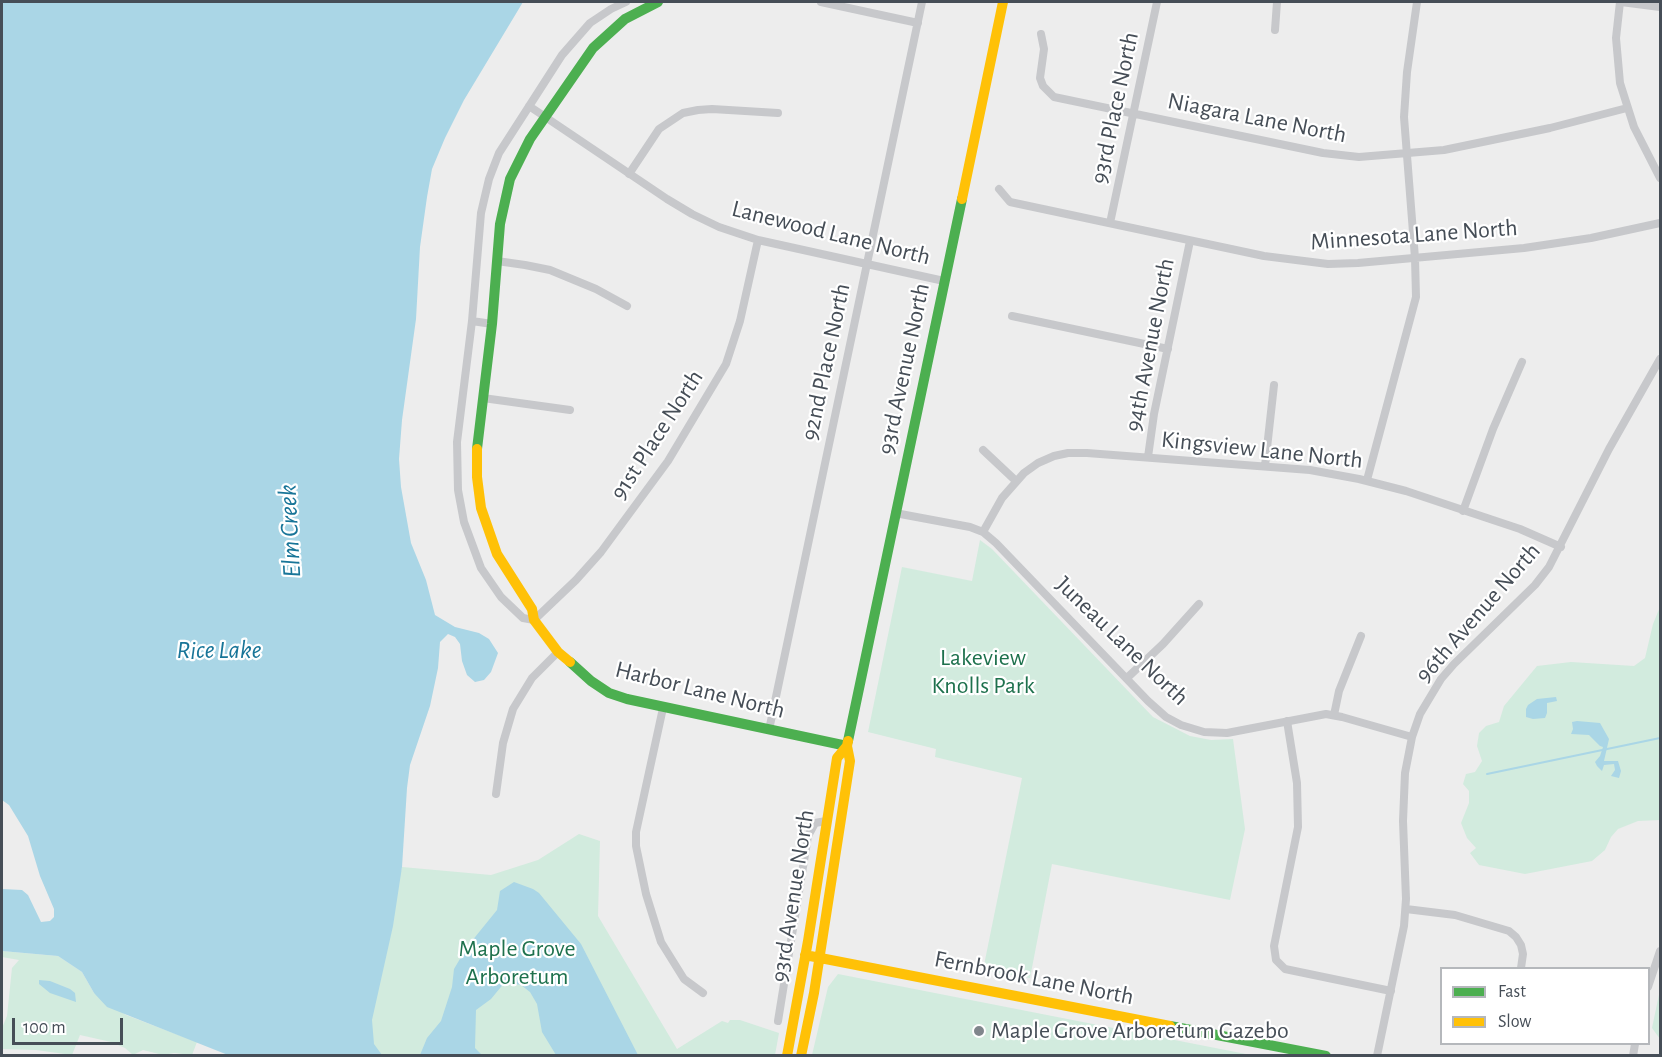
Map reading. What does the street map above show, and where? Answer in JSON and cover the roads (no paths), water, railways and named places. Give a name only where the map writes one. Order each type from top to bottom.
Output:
[{"type":"street","points":[[534,620],[523,618],[493,586],[481,568],[462,512],[457,478],[457,448],[483,200],[499,153],[562,55],[581,32],[600,16],[626,2]]},
{"type":"street","name":"Harbor Lane North","points":[[658,2],[624,19],[592,48],[545,117],[510,179],[501,213],[492,324],[476,454],[481,508],[497,554],[532,609],[534,620],[558,652],[582,675],[609,693],[663,708],[847,746]]},
{"type":"street","points":[[821,2],[918,22]]},
{"type":"street","name":"92nd Place North","points":[[769,730],[922,2]]},
{"type":"street","name":"93rd Avenue North","points":[[801,1056],[820,958],[850,761],[847,746],[1003,2]]},
{"type":"street","name":"93rd Place North","points":[[1110,223],[1157,2]]},
{"type":"street","points":[[1275,30],[1277,2]]},
{"type":"street","points":[[1367,480],[1416,297],[1404,93],[1417,2]]},
{"type":"street","points":[[1660,7],[1620,2],[1616,38],[1620,83],[1627,108],[1660,178]]},
{"type":"street","name":"Niagara Lane North","points":[[1041,34],[1044,49],[1040,78],[1047,93],[1061,100],[1323,153],[1359,157],[1444,150],[1560,126],[1627,108]]},
{"type":"street","name":"Lanewood Lane North","points":[[529,106],[692,214],[731,232],[758,240],[944,280]]},
{"type":"street","points":[[629,174],[659,129],[683,113],[712,109],[778,113]]},
{"type":"street","name":"Minnesota Lane North","points":[[999,189],[1010,202],[1264,256],[1318,263],[1358,263],[1524,248],[1591,238],[1660,223]]},
{"type":"street","name":"91st Place North","points":[[534,620],[576,580],[646,494],[713,388],[734,343],[758,240]]},
{"type":"street","name":"94th Avenue North","points":[[1149,457],[1154,414],[1190,241]]},
{"type":"street","points":[[497,261],[557,273],[596,289],[627,306]]},
{"type":"street","points":[[1012,316],[1168,348]]},
{"type":"street","points":[[472,321],[492,324]]},
{"type":"street","name":"96th Avenue North","points":[[1377,1056],[1406,909],[1404,789],[1412,737],[1424,707],[1441,679],[1535,585],[1561,547],[1599,467],[1660,358]]},
{"type":"street","points":[[1463,511],[1493,429],[1522,362]]},
{"type":"street","points":[[1265,466],[1274,385]]},
{"type":"street","points":[[483,398],[570,410]]},
{"type":"street","points":[[983,450],[1016,481]]},
{"type":"street","name":"Kingsview Lane North","points":[[983,532],[1002,498],[1016,481],[1038,463],[1068,453],[1087,453],[1265,466],[1367,480],[1533,533],[1561,547]]},
{"type":"street","name":"Juneau Lane North","points":[[895,513],[969,527],[983,532],[1166,717],[1181,725],[1204,732],[1238,732],[1317,715],[1335,715],[1412,737]]},
{"type":"street","points":[[1127,678],[1163,644],[1199,604]]},
{"type":"street","points":[[1335,715],[1339,691],[1361,636]]},
{"type":"street","points":[[496,794],[503,743],[513,709],[532,678],[558,652]]},
{"type":"street","points":[[663,708],[636,832],[636,846],[646,894],[661,942],[684,979],[703,993]]},
{"type":"street","points":[[1287,722],[1299,807],[1294,852],[1274,954],[1285,969],[1391,991]]},
{"type":"street","name":"93rd Avenue North","points":[[787,1056],[837,758],[847,746]]},
{"type":"street","points":[[778,1021],[808,836],[815,823],[826,821]]},
{"type":"street","points":[[1406,909],[1455,915],[1509,931],[1521,945],[1523,954],[1521,967]]},
{"type":"street","points":[[1650,981],[1660,951]]},
{"type":"street","points":[[789,952],[805,955]]},
{"type":"street","name":"Fernbrook Lane North","points":[[805,955],[1326,1056]]},
{"type":"water","name":"Rice Lake","points":[[2,2],[523,2],[464,100],[445,138],[432,169],[420,247],[416,319],[399,459],[401,487],[411,543],[426,580],[435,615],[455,627],[479,633],[489,639],[498,653],[491,672],[484,680],[475,682],[467,675],[460,644],[455,637],[448,634],[440,642],[438,668],[430,706],[410,765],[402,867],[393,926],[372,1020],[374,1044],[382,1055],[228,1055],[107,1007],[94,993],[82,972],[58,956],[2,951],[2,889],[22,890],[28,895],[41,922],[50,921],[54,917],[54,909],[40,876],[28,836],[9,805],[2,800]]},
{"type":"water","points":[[1556,697],[1557,701],[1547,703],[1545,718],[1526,717],[1528,705],[1537,699]]},
{"type":"water","points":[[1572,722],[1600,723],[1609,739],[1604,761],[1618,761],[1621,771],[1619,778],[1611,776],[1615,770],[1614,764],[1604,765],[1602,771],[1597,766],[1595,762],[1603,747],[1589,735],[1571,734]]},
{"type":"water","points":[[514,882],[539,893],[581,944],[638,1055],[556,1055],[542,1032],[537,1004],[530,992],[521,985],[505,982],[491,999],[476,1010],[475,1048],[482,1055],[420,1055],[427,1038],[441,1021],[452,987],[454,969],[467,947],[497,910],[500,891]]},
{"type":"water","points":[[39,980],[50,981],[70,989],[75,993],[76,1002],[50,993],[39,984]]},
{"type":"waterway","points":[[1487,774],[1660,738]]},
{"type":"place","name":"Maple Grove Arboretum Gazebo","points":[[979,1031]]},
{"type":"water label","name":"Elm Creek","points":[[290,531]]},
{"type":"park label","name":"Lakeview Knolls Park","points":[[983,672]]},
{"type":"park label","name":"Maple Grove Arboretum","points":[[517,963]]}]
